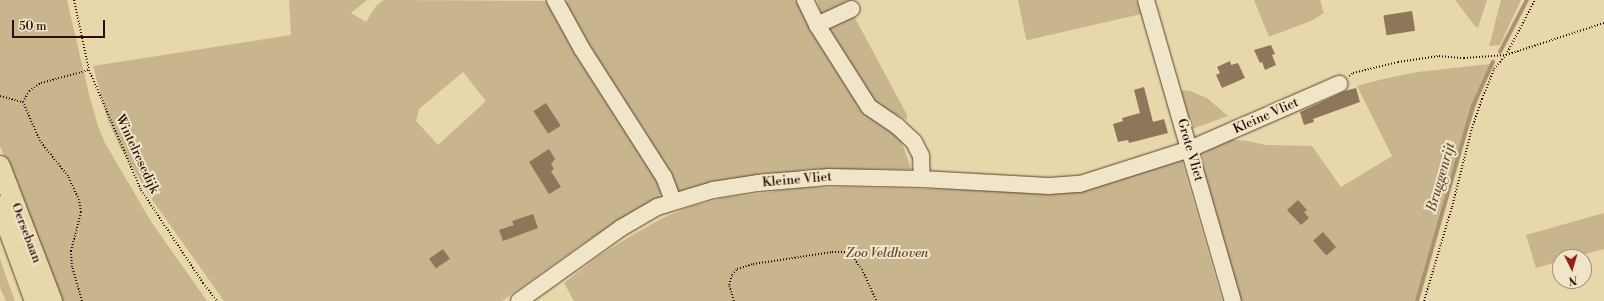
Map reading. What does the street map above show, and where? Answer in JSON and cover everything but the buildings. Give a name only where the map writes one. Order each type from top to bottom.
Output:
[{"type":"main road","name":"Oersebaan","points":[[0,166],[52,301]]},
{"type":"main road","name":"Oersebaan","points":[[0,206],[35,301]]},
{"type":"street","points":[[555,0],[582,50],[664,177],[673,201]]},
{"type":"street","points":[[805,0],[818,25],[869,107],[897,126],[914,142],[921,156],[922,179]]},
{"type":"street","name":"Grote Vliet","points":[[1146,0],[1233,301]]},
{"type":"street","points":[[818,25],[852,9]]},
{"type":"street","name":"Kleine Vliet","points":[[519,301],[620,228],[657,207],[713,190],[758,183],[829,177],[922,179],[1049,186],[1080,184],[1190,149],[1340,84]]},
{"type":"path","name":"Wintelresedijk","points":[[74,0],[89,70],[141,190],[203,283],[217,301]]},
{"type":"path","points":[[1424,301],[1452,207],[1472,128],[1494,69],[1506,55],[1535,0]]},
{"type":"path","points":[[1340,84],[1352,73],[1398,62],[1439,56],[1464,58],[1506,55],[1604,23]]},
{"type":"path","points":[[23,102],[29,91],[41,83],[89,70]]},
{"type":"path","points":[[0,96],[23,102]]},
{"type":"path","points":[[23,102],[40,141],[68,176],[78,200],[81,212],[71,251],[72,267],[82,301]]},
{"type":"path","points":[[734,301],[729,285],[732,275],[737,269],[769,262],[832,252],[849,252],[862,269],[876,301]]},
{"type":"green space","points":[[0,0],[67,0],[89,94],[98,126],[105,143],[152,223],[207,301],[61,301],[32,222],[0,146]]},
{"type":"green space","points":[[289,0],[367,0],[351,13],[366,22],[376,6],[384,0],[548,1],[553,14],[558,11],[666,190],[659,195],[660,200],[585,242],[502,301],[224,301],[153,201],[121,149],[108,121],[93,66],[291,35]],"holes":[[[463,72],[486,101],[438,145],[416,121],[419,109]]]},
{"type":"green space","points":[[569,0],[795,0],[901,140],[911,169],[861,169],[738,178],[689,188],[676,193],[562,4]]},
{"type":"green space","points":[[817,0],[851,0],[821,14]]},
{"type":"green space","points":[[1018,0],[1136,0],[1141,14],[1028,40],[1026,39]]},
{"type":"green space","points":[[1254,0],[1320,0],[1324,13],[1311,21],[1269,37]]},
{"type":"green space","points":[[1455,0],[1487,0],[1478,28],[1475,26]]},
{"type":"green space","points":[[1501,0],[1521,0],[1500,45],[1489,46]]},
{"type":"green space","points":[[854,16],[907,115],[907,120],[875,104],[826,27]]},
{"type":"green space","points":[[1490,64],[1459,157],[1415,301],[1241,301],[1198,149],[1222,139],[1248,141],[1266,145],[1312,146],[1341,187],[1392,156],[1357,86],[1417,72]]},
{"type":"green space","points":[[1181,90],[1190,91],[1207,98],[1228,116],[1192,129]]},
{"type":"green space","name":"Zoo Veldhoven","points":[[1180,155],[1222,301],[574,301],[564,283],[600,255],[663,218],[689,207],[723,198],[800,188],[844,187],[1023,191]]},
{"type":"green space","points":[[1604,213],[1604,249],[1592,252],[1592,249],[1552,249],[1552,263],[1536,268],[1526,235]]},
{"type":"green space","points":[[0,258],[15,301],[6,301],[0,288]]},
{"type":"waterway","name":"Bruggenrijt","points":[[1500,52],[1527,0]]},
{"type":"waterway","name":"Bruggenrijt","points":[[1417,301],[1473,106],[1493,62]]}]
